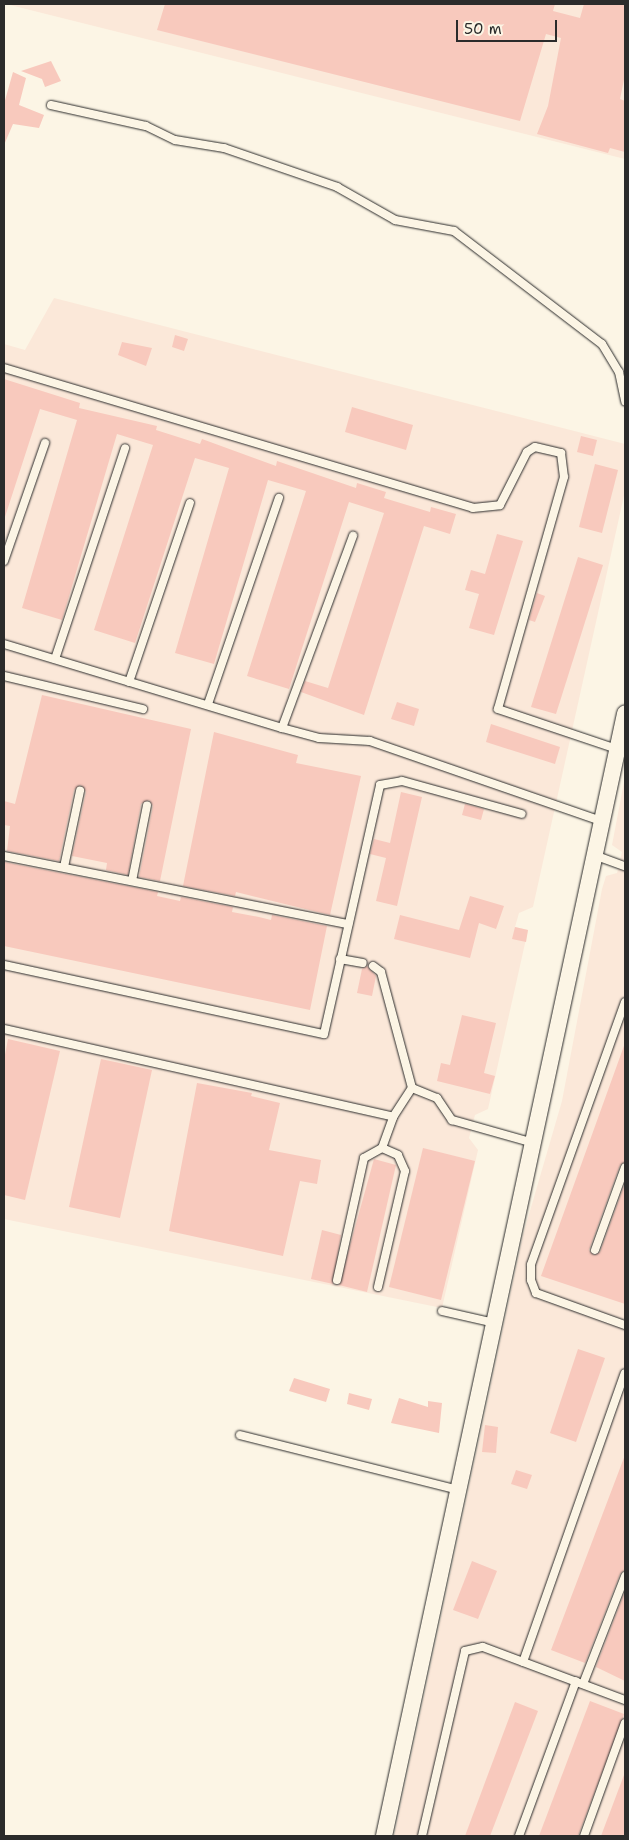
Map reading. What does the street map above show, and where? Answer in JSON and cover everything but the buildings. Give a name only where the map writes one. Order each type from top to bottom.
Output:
[{"type":"street","points":[[384,1836],[455,1489],[495,1323],[535,1143],[601,821],[625,714]]},
{"type":"lane","points":[[51,105],[146,126],[175,140],[224,148],[337,188],[395,220],[454,231],[602,344],[619,372],[625,401]]},
{"type":"lane","points":[[4,368],[473,508],[500,505],[527,452],[535,447],[561,453],[564,477],[498,709],[617,750]]},
{"type":"lane","points":[[4,561],[45,443]]},
{"type":"lane","points":[[55,659],[125,448]]},
{"type":"lane","points":[[208,704],[279,498]]},
{"type":"lane","points":[[129,682],[190,503]]},
{"type":"lane","points":[[282,728],[353,536]]},
{"type":"lane","points":[[4,644],[319,738],[370,741],[601,821]]},
{"type":"lane","points":[[4,676],[143,709]]},
{"type":"lane","points":[[4,965],[324,1034],[380,786],[402,781],[522,814]]},
{"type":"lane","points":[[64,867],[80,791]]},
{"type":"lane","points":[[132,881],[147,805]]},
{"type":"lane","points":[[594,855],[625,866]]},
{"type":"lane","points":[[4,856],[348,924]]},
{"type":"lane","points":[[340,959],[363,964]]},
{"type":"lane","points":[[337,1280],[364,1158],[382,1148],[392,1117],[412,1088],[381,972],[373,966]]},
{"type":"lane","points":[[625,1002],[531,1265],[531,1280],[536,1293],[625,1325]]},
{"type":"lane","points":[[4,1029],[392,1117]]},
{"type":"lane","points":[[412,1088],[437,1098],[452,1120],[535,1143]]},
{"type":"lane","points":[[378,1287],[405,1171],[398,1155],[382,1148]]},
{"type":"lane","points":[[595,1250],[625,1167]]},
{"type":"lane","points":[[442,1311],[495,1323]]},
{"type":"lane","points":[[523,1662],[625,1373]]},
{"type":"lane","points":[[240,1435],[455,1489]]},
{"type":"lane","points":[[519,1836],[625,1576]]},
{"type":"lane","points":[[422,1836],[460,1660],[465,1651],[483,1647],[625,1700]]},
{"type":"lane","points":[[584,1836],[625,1723]]},
{"type":"shaded area","points":[[6,4],[625,4],[625,159]]},
{"type":"shaded area","points":[[54,298],[625,444],[625,491],[533,907],[519,913],[515,927],[528,930],[488,1109],[475,1115],[469,1138],[478,1150],[442,1308],[4,1219],[4,344],[25,350]]},
{"type":"shaded area","points":[[624,782],[625,1836],[394,1836],[523,1235],[562,1101],[602,889],[606,876],[617,873],[622,852],[612,845]]}]
